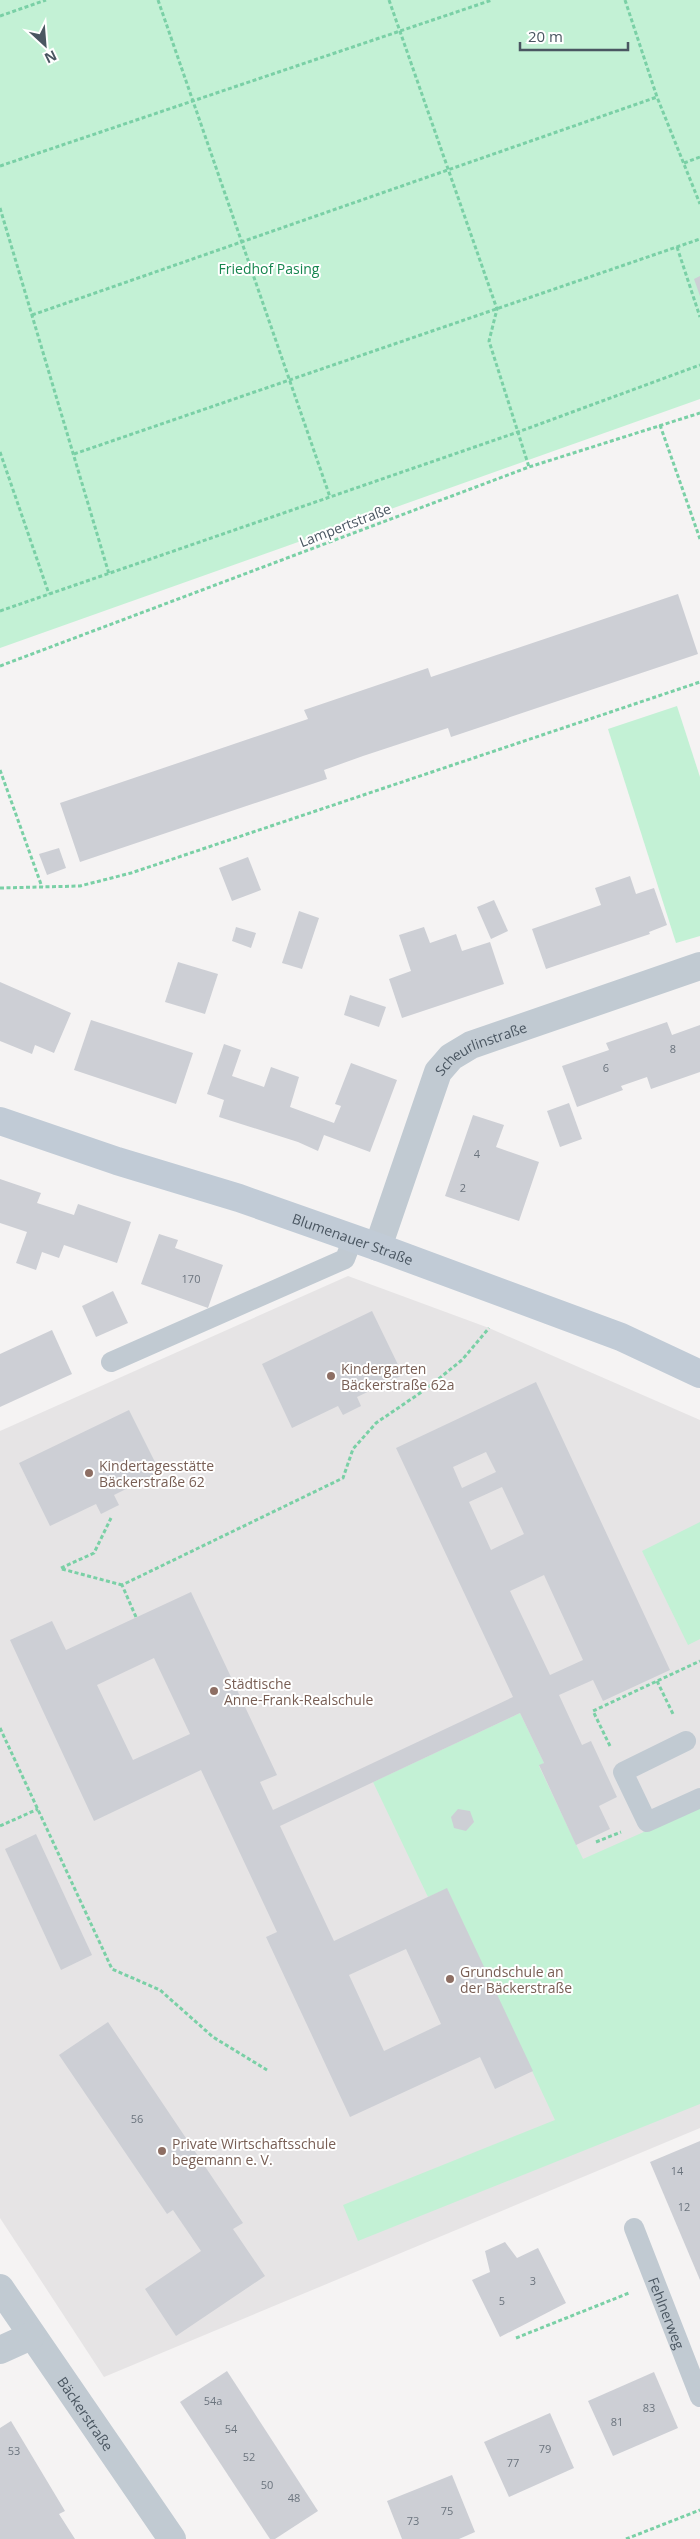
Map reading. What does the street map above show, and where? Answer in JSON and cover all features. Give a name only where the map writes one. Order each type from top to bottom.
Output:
[{"type":"street","name":"Scheurlinstraße","points":[[378,1246],[438,1072],[451,1057],[471,1045],[700,966]]},
{"type":"street","name":"Blumenauer Straße","points":[[0,1121],[239,1198],[378,1246],[621,1337],[700,1374]]},
{"type":"street","name":"Bäckerstraße","points":[[0,2288],[31,2336],[172,2539]]},
{"type":"street","points":[[0,2350],[31,2336]]},
{"type":"lane","points":[[111,1362],[345,1259],[352,1238]]},
{"type":"lane","points":[[686,1742],[623,1772],[647,1822],[700,1798]]},
{"type":"lane","name":"Fehlnerweg","points":[[634,2228],[700,2398]]},
{"type":"path","points":[[0,16],[46,0]]},
{"type":"path","points":[[158,0],[330,497]]},
{"type":"path","points":[[389,0],[496,309],[489,341],[529,467]]},
{"type":"path","points":[[0,166],[492,0]]},
{"type":"path","points":[[625,0],[657,97],[700,204]]},
{"type":"path","points":[[32,315],[657,97]]},
{"type":"path","points":[[684,163],[700,157]]},
{"type":"path","points":[[0,208],[109,574]]},
{"type":"path","points":[[74,454],[700,239]]},
{"type":"path","points":[[677,247],[700,317]]},
{"type":"path","points":[[0,612],[518,432],[700,365]]},
{"type":"path","name":"Lampertstraße","points":[[0,666],[529,467],[700,413]]},
{"type":"path","points":[[660,425],[700,539]]},
{"type":"path","points":[[0,452],[49,594]]},
{"type":"path","points":[[0,888],[80,886],[131,873],[700,682]]},
{"type":"path","points":[[0,770],[42,887]]},
{"type":"path","points":[[111,1518],[94,1553],[61,1568],[122,1585],[343,1478],[353,1450],[376,1422],[426,1389],[462,1360],[489,1328]]},
{"type":"path","points":[[122,1585],[136,1617]]},
{"type":"path","points":[[623,1772],[594,1711],[700,1660]]},
{"type":"path","points":[[0,1728],[112,1969],[160,1990],[213,2037],[267,2070]]},
{"type":"path","points":[[0,1826],[38,1809]]},
{"type":"path","points":[[516,2338],[655,2283]]},
{"type":"path","points":[[626,2539],[700,2510]]},
{"type":"shaded area","points":[[348,1276],[489,1328],[700,1420],[700,2128],[104,2377],[0,2218],[0,1431]]},
{"type":"green space","name":"Friedhof Pasing","points":[[0,0],[700,0],[700,399],[0,648]]},
{"type":"green space","points":[[677,706],[700,777],[700,936],[676,943],[608,729]]},
{"type":"green space","points":[[700,1522],[700,1639],[688,1645],[642,1551]]},
{"type":"green space","points":[[520,1713],[544,1763],[539,1766],[583,1859],[700,1807],[700,2104],[358,2241],[343,2205],[555,2120],[447,1889],[428,1897],[373,1782]]},
{"type":"building","points":[[700,276],[700,296],[694,279]]},
{"type":"building","points":[[678,594],[698,654],[451,737],[448,728],[363,756],[324,770],[327,779],[80,862],[60,803],[308,719],[304,710],[428,668],[431,677]]},
{"type":"building","points":[[59,848],[66,868],[47,875],[39,854]]},
{"type":"building","points":[[248,857],[261,890],[232,901],[219,868]]},
{"type":"building","points":[[630,876],[636,894],[654,888],[667,925],[649,932],[650,934],[546,969],[532,929],[601,905],[595,888]]},
{"type":"building","points":[[494,900],[508,931],[491,939],[477,907]]},
{"type":"building","points":[[299,911],[319,918],[302,969],[282,963]]},
{"type":"building","points":[[236,927],[256,933],[251,948],[232,941]]},
{"type":"building","points":[[424,927],[430,943],[456,934],[462,951],[490,942],[504,984],[402,1018],[389,979],[411,971],[399,935]]},
{"type":"building","points":[[178,962],[218,974],[205,1014],[165,1002]]},
{"type":"building","points":[[0,982],[71,1013],[54,1053],[35,1045],[32,1054],[0,1041]]},
{"type":"building","points":[[350,995],[386,1007],[379,1027],[344,1015]]},
{"type":"building","points":[[91,1020],[193,1053],[176,1104],[74,1070]]},
{"type":"building","points":[[667,1022],[672,1035],[700,1025],[700,1072],[651,1089],[647,1077],[621,1086],[623,1090],[577,1107],[562,1066],[609,1050],[606,1043]]},
{"type":"building","points":[[224,1044],[241,1050],[232,1076],[264,1087],[271,1067],[299,1077],[290,1107],[334,1123],[341,1106],[335,1104],[351,1063],[397,1080],[370,1152],[324,1135],[318,1151],[298,1142],[219,1117],[224,1100],[207,1094]]},
{"type":"building","points":[[569,1103],[582,1139],[560,1147],[547,1111]]},
{"type":"building","points":[[473,1115],[504,1125],[496,1147],[539,1162],[519,1221],[445,1196]]},
{"type":"building","points":[[0,1179],[41,1193],[37,1203],[74,1215],[78,1204],[131,1222],[117,1263],[64,1245],[59,1258],[42,1252],[36,1270],[16,1263],[27,1232],[0,1223]]},
{"type":"building","points":[[159,1234],[178,1240],[175,1248],[223,1265],[208,1308],[141,1284]]},
{"type":"building","points":[[113,1291],[128,1323],[96,1337],[82,1306]]},
{"type":"building","points":[[372,1311],[403,1375],[357,1397],[361,1406],[343,1415],[338,1406],[292,1428],[262,1364]]},
{"type":"building","points":[[52,1330],[72,1374],[0,1407],[0,1354]]},
{"type":"building","points":[[536,1382],[670,1670],[603,1701],[593,1680],[559,1695],[582,1745],[591,1741],[617,1797],[599,1806],[610,1829],[576,1845],[539,1765],[544,1763],[520,1713],[280,1826],[334,1941],[447,1888],[533,2071],[495,2089],[480,2057],[350,2117],[266,1937],[277,1932],[201,1770],[94,1821],[10,1640],[52,1621],[66,1650],[191,1592],[277,1775],[260,1782],[273,1810],[513,1697],[396,1448]],"holes":[[[486,1452],[496,1472],[462,1488],[453,1467]],[[502,1487],[524,1534],[491,1550],[469,1502]],[[544,1575],[583,1660],[550,1675],[510,1591]],[[154,1658],[190,1734],[133,1760],[97,1685]],[[406,1949],[441,2024],[384,2051],[349,1975]]]},
{"type":"building","points":[[129,1410],[160,1472],[114,1495],[119,1505],[101,1514],[96,1504],[50,1526],[19,1463]]},
{"type":"building","points":[[458,1809],[470,1811],[474,1822],[466,1831],[454,1828],[451,1817]]},
{"type":"building","points":[[36,1834],[92,1955],[61,1970],[5,1849]]},
{"type":"building","points":[[108,2022],[243,2223],[233,2229],[265,2276],[176,2336],[145,2289],[201,2251],[173,2210],[167,2214],[59,2055]]},
{"type":"building","points":[[700,2141],[700,2280],[650,2162]]},
{"type":"building","points":[[505,2242],[517,2258],[538,2248],[566,2303],[500,2337],[472,2280],[490,2272],[485,2251]]},
{"type":"building","points":[[227,2371],[318,2511],[275,2539],[270,2539],[180,2402]]},
{"type":"building","points":[[654,2372],[678,2428],[613,2456],[588,2401]]},
{"type":"building","points":[[550,2413],[574,2468],[509,2497],[484,2442]]},
{"type":"building","points":[[11,2421],[65,2511],[59,2514],[75,2539],[0,2539],[0,2428]]},
{"type":"building","points":[[452,2475],[475,2532],[459,2539],[402,2539],[387,2501]]},
{"type":"place","name":"Kindergarten Bäckerstraße 62a","points":[[331,1376]]},
{"type":"place","name":"Kindertagesstätte Bäckerstraße 62","points":[[89,1473]]},
{"type":"place","name":"Städtische Anne-Frank-Realschule","points":[[214,1691]]},
{"type":"place","name":"Grundschule an der Bäckerstraße","points":[[450,1979]]},
{"type":"place","name":"Private Wirtschaftsschule begemann e. V.","points":[[162,2151]]}]
